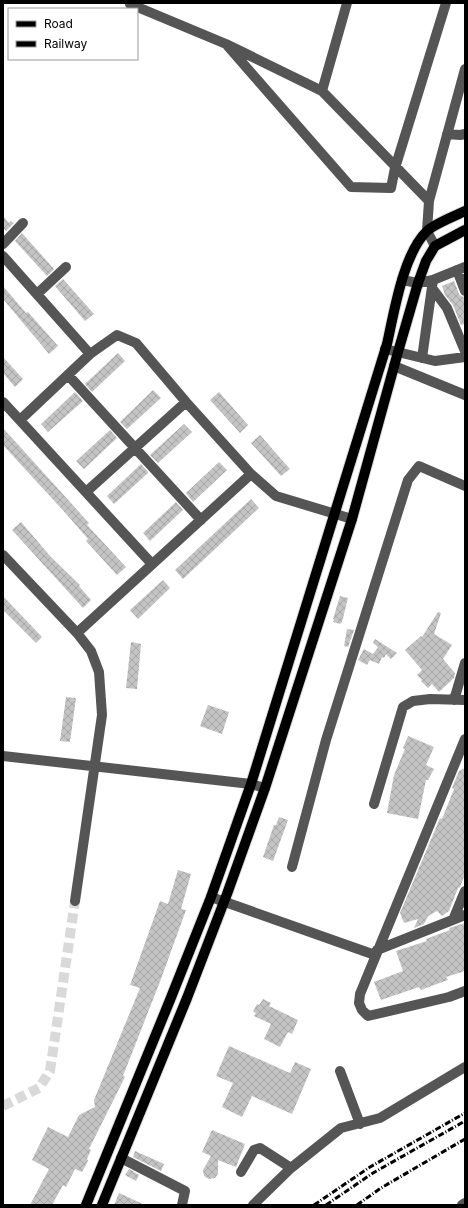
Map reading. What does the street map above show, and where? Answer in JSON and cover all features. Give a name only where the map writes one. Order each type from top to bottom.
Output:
[{"type":"main road","points":[[86,1205],[211,897],[251,784],[386,349],[402,280],[409,260],[427,231],[465,212]]},
{"type":"main road","points":[[102,1205],[184,1005],[224,902],[265,788],[352,519],[398,352],[426,261],[435,246],[465,230]]},
{"type":"street","points":[[130,3],[226,44],[322,91],[395,168],[429,201]]},
{"type":"street","points":[[322,91],[347,3]]},
{"type":"street","points":[[226,44],[351,187],[392,188],[395,168],[446,3]]},
{"type":"street","points":[[435,246],[427,231],[429,201],[464,73]]},
{"type":"street","points":[[447,134],[460,136],[465,134]]},
{"type":"street","points":[[3,244],[23,224]]},
{"type":"street","points":[[3,256],[90,354]]},
{"type":"street","points":[[37,294],[66,267]]},
{"type":"street","points":[[402,280],[433,284],[461,268],[465,291]]},
{"type":"street","points":[[433,284],[447,308],[465,351]]},
{"type":"street","points":[[422,358],[433,284]]},
{"type":"street","points":[[20,420],[90,354],[117,335],[136,343],[186,402],[251,474],[276,496],[352,519]]},
{"type":"street","points":[[386,349],[435,361],[465,357]]},
{"type":"street","points":[[394,366],[465,395]]},
{"type":"street","points":[[68,375],[201,520]]},
{"type":"street","points":[[3,402],[152,564]]},
{"type":"street","points":[[86,492],[186,402]]},
{"type":"street","points":[[292,867],[326,740],[408,480],[419,466],[465,486]]},
{"type":"street","points":[[77,633],[251,474]]},
{"type":"street","points":[[3,555],[77,633],[91,651],[99,672],[102,715],[75,902]]},
{"type":"street","points":[[454,700],[465,663]]},
{"type":"street","points":[[374,804],[403,707],[413,701],[430,699],[465,700]]},
{"type":"street","points":[[464,994],[368,1016],[362,1010],[359,1003],[360,994],[376,953],[460,760],[465,738]]},
{"type":"street","points":[[3,756],[251,784],[265,788]]},
{"type":"street","points":[[453,920],[465,891]]},
{"type":"street","points":[[211,897],[376,953],[465,915]]},
{"type":"street","points":[[253,1205],[292,1168],[341,1128],[380,1118],[465,1067]]},
{"type":"street","points":[[340,1071],[360,1124]]},
{"type":"street","points":[[241,1172],[256,1148],[260,1148],[292,1168]]},
{"type":"street","points":[[122,1158],[186,1191],[182,1205]]},
{"type":"building","points":[[3,216],[9,223],[11,221],[14,223],[6,231],[3,228]]},
{"type":"building","points":[[22,233],[54,269],[47,276],[15,241]]},
{"type":"building","points":[[63,279],[94,314],[85,321],[55,286]]},
{"type":"building","points":[[454,281],[459,294],[465,297],[465,324],[461,325],[453,305],[445,295],[442,286]]},
{"type":"building","points":[[3,286],[26,313],[28,312],[58,346],[49,354],[3,299]]},
{"type":"building","points":[[118,353],[125,361],[92,392],[85,384]]},
{"type":"building","points":[[3,357],[23,379],[15,387],[3,373]]},
{"type":"building","points":[[153,390],[161,398],[127,429],[120,422]]},
{"type":"building","points":[[75,392],[83,401],[48,432],[41,424]]},
{"type":"building","points":[[219,392],[248,425],[240,433],[210,400]]},
{"type":"building","points":[[184,424],[192,432],[158,463],[150,455]]},
{"type":"building","points":[[3,428],[89,523],[87,525],[126,567],[117,575],[86,541],[88,539],[69,517],[3,445]]},
{"type":"building","points":[[110,430],[117,438],[84,469],[76,461]]},
{"type":"building","points":[[260,435],[290,469],[281,476],[251,443]]},
{"type":"building","points":[[219,462],[227,470],[193,502],[186,493]]},
{"type":"building","points":[[141,464],[148,473],[114,504],[107,496]]},
{"type":"building","points":[[251,499],[259,508],[183,579],[175,570]]},
{"type":"building","points":[[176,502],[183,510],[150,541],[143,533]]},
{"type":"building","points":[[21,522],[51,557],[80,585],[79,586],[91,600],[83,608],[12,530]]},
{"type":"building","points":[[163,580],[170,588],[138,619],[130,610]]},
{"type":"building","points":[[3,596],[42,637],[36,643],[3,610]]},
{"type":"building","points":[[340,596],[348,598],[342,622],[340,624],[333,622],[333,619]]},
{"type":"building","points":[[438,612],[441,613],[434,634],[452,645],[443,659],[455,673],[454,678],[439,692],[432,684],[428,688],[421,681],[422,680],[417,675],[422,670],[405,650],[421,636],[422,637]]},
{"type":"building","points":[[347,629],[354,630],[348,647],[344,646]]},
{"type":"building","points":[[375,639],[397,653],[391,659],[386,654],[384,658],[382,657],[379,664],[370,660],[367,665],[358,660],[364,649],[373,654],[371,657],[378,647],[373,643]]},
{"type":"building","points":[[131,642],[141,644],[137,689],[126,688]]},
{"type":"building","points":[[66,697],[76,698],[70,742],[60,741]]},
{"type":"building","points":[[208,705],[229,712],[222,734],[200,726]]},
{"type":"building","points":[[408,736],[434,747],[426,765],[434,769],[428,780],[426,780],[418,819],[387,813],[394,775],[405,749],[403,748]]},
{"type":"building","points":[[465,768],[465,875],[449,911],[442,916],[437,911],[428,916],[424,924],[414,928],[418,919],[404,923],[400,913],[440,818],[442,819],[454,789],[452,788],[459,771]]},
{"type":"building","points":[[279,817],[288,820],[273,861],[263,857],[274,825],[276,825]]},
{"type":"building","points":[[178,870],[191,874],[181,909],[186,910],[123,1076],[125,1077],[89,1149],[91,1150],[87,1159],[88,1161],[82,1172],[75,1169],[66,1187],[63,1185],[52,1205],[30,1205],[49,1169],[32,1160],[48,1127],[68,1137],[79,1115],[95,1107],[94,1100],[140,988],[130,985],[160,901],[168,904]]},
{"type":"building","points":[[465,923],[465,971],[446,977],[448,980],[421,990],[419,987],[381,1000],[374,982],[403,971],[396,951],[427,941],[426,939],[450,930],[449,928]]},
{"type":"building","points":[[263,999],[271,1003],[269,1006],[298,1020],[292,1034],[288,1032],[280,1047],[264,1039],[271,1024],[254,1016],[256,1013],[253,1012],[257,1004],[259,1005]]},
{"type":"building","points":[[229,1046],[290,1073],[295,1062],[311,1069],[292,1114],[252,1096],[242,1117],[222,1107],[233,1083],[216,1076]]},
{"type":"building","points":[[212,1130],[245,1144],[236,1167],[218,1160],[218,1174],[215,1178],[209,1179],[204,1176],[203,1170],[211,1156],[202,1152]]},
{"type":"building","points":[[135,1151],[164,1164],[161,1171],[133,1157]]},
{"type":"building","points":[[129,1169],[139,1175],[136,1181],[125,1175]]},
{"type":"building","points":[[119,1193],[145,1205],[114,1205]]},
{"type":"tunnel","points":[[3,1106],[39,1088],[50,1071],[75,901]]},
{"type":"railway","points":[[314,1205],[370,1167],[465,1113]]},
{"type":"railway","points":[[326,1205],[373,1173],[465,1121]]},
{"type":"railway","points":[[357,1205],[381,1188],[465,1139]]}]
